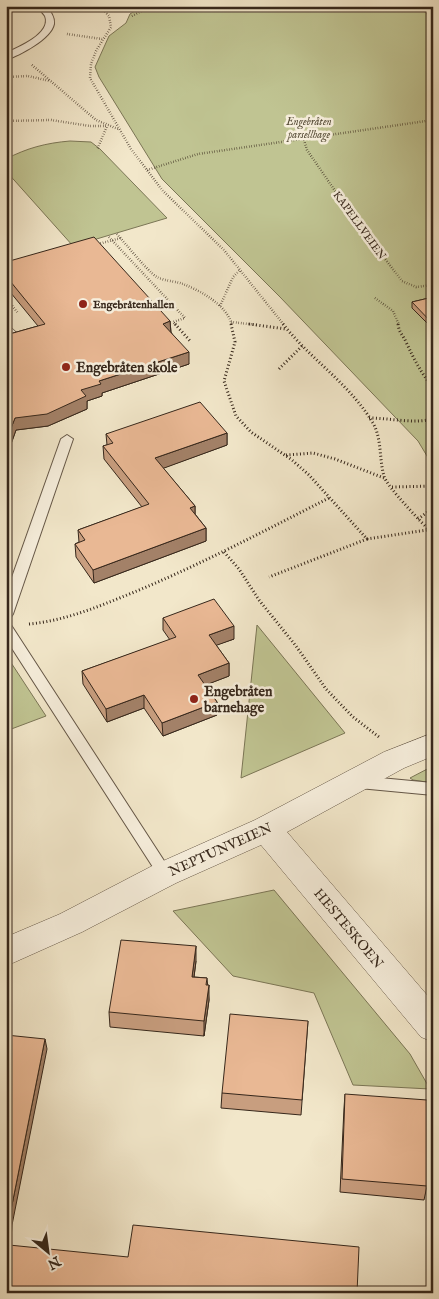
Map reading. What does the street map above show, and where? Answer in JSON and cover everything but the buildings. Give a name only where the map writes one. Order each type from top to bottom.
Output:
[{"type":"street","name":"NEPTUNVEIEN","points":[[6,952],[71,922],[165,874],[266,829],[394,760],[433,744]]},
{"type":"street","name":"HESTESKOEN","points":[[266,829],[433,1027]]},
{"type":"lane","points":[[6,57],[23,48],[47,31],[51,22],[50,17],[41,6]]},
{"type":"lane","points":[[6,329],[16,340]]},
{"type":"lane","points":[[6,614],[67,439]]},
{"type":"lane","points":[[6,628],[165,874]]},
{"type":"lane","points":[[355,781],[433,789]]},
{"type":"path","points":[[100,6],[109,16],[111,26],[102,39],[89,67],[90,78],[131,150],[163,191],[224,250],[286,329],[332,372],[369,418],[378,437],[384,478],[427,530],[433,534]]},
{"type":"path","points":[[132,16],[151,6]]},
{"type":"path","points":[[420,6],[433,20]]},
{"type":"path","points":[[47,31],[102,39]]},
{"type":"path","points":[[23,48],[28,51],[33,67],[96,120],[106,126]]},
{"type":"path","points":[[6,77],[28,76],[53,82]]},
{"type":"path","points":[[6,122],[51,120],[119,129]]},
{"type":"path","points":[[147,170],[198,154],[433,120]]},
{"type":"path","points":[[97,150],[106,131],[106,126]]},
{"type":"path","name":"KAPELLVEIEN","points":[[304,140],[307,150],[353,217],[402,281],[416,288],[433,285]]},
{"type":"path","points":[[117,234],[157,277],[183,284],[205,295],[220,306],[231,322],[235,342],[224,381],[236,416],[252,432],[285,455],[309,475],[367,539]]},
{"type":"path","points":[[109,236],[185,318],[173,322],[191,342]]},
{"type":"path","points":[[95,245],[121,238]]},
{"type":"path","points":[[220,306],[233,277],[240,270]]},
{"type":"path","points":[[374,298],[387,304],[394,313],[400,326],[400,332],[416,365],[429,380],[433,388]]},
{"type":"path","points":[[231,322],[286,329]]},
{"type":"path","points":[[279,369],[302,346]]},
{"type":"path","points":[[369,418],[390,418],[421,422],[433,419]]},
{"type":"path","points":[[285,455],[313,453],[335,459],[384,478]]},
{"type":"path","points":[[391,487],[433,486]]},
{"type":"path","points":[[24,624],[64,619],[147,588],[224,552],[329,498]]},
{"type":"path","points":[[418,519],[433,508]]},
{"type":"path","points":[[269,577],[367,539],[427,530]]},
{"type":"path","points":[[224,552],[239,569],[259,600],[296,646],[326,689],[353,716],[380,738]]},
{"type":"green space","name":"Engebråten parsellhage","points":[[142,6],[433,6],[433,466],[418,441],[280,297],[162,179],[99,77],[95,67],[109,36],[126,23],[130,14]]},
{"type":"green space","points":[[70,141],[91,142],[100,149],[167,218],[73,246],[6,171],[6,159],[14,155],[53,143]]},
{"type":"green space","points":[[257,625],[345,733],[241,778]]},
{"type":"green space","points":[[6,655],[46,716],[6,731]]},
{"type":"green space","points":[[433,766],[433,783],[410,778]]},
{"type":"green space","points":[[274,890],[410,1054],[430,1089],[353,1085],[314,993],[233,976],[173,911]]},
{"type":"place","name":"Engebråtenhallen","points":[[83,304]]},
{"type":"place","name":"Engebråten skole","points":[[66,367]]},
{"type":"place","name":"Engebråten barnehage","points":[[194,699]]}]
